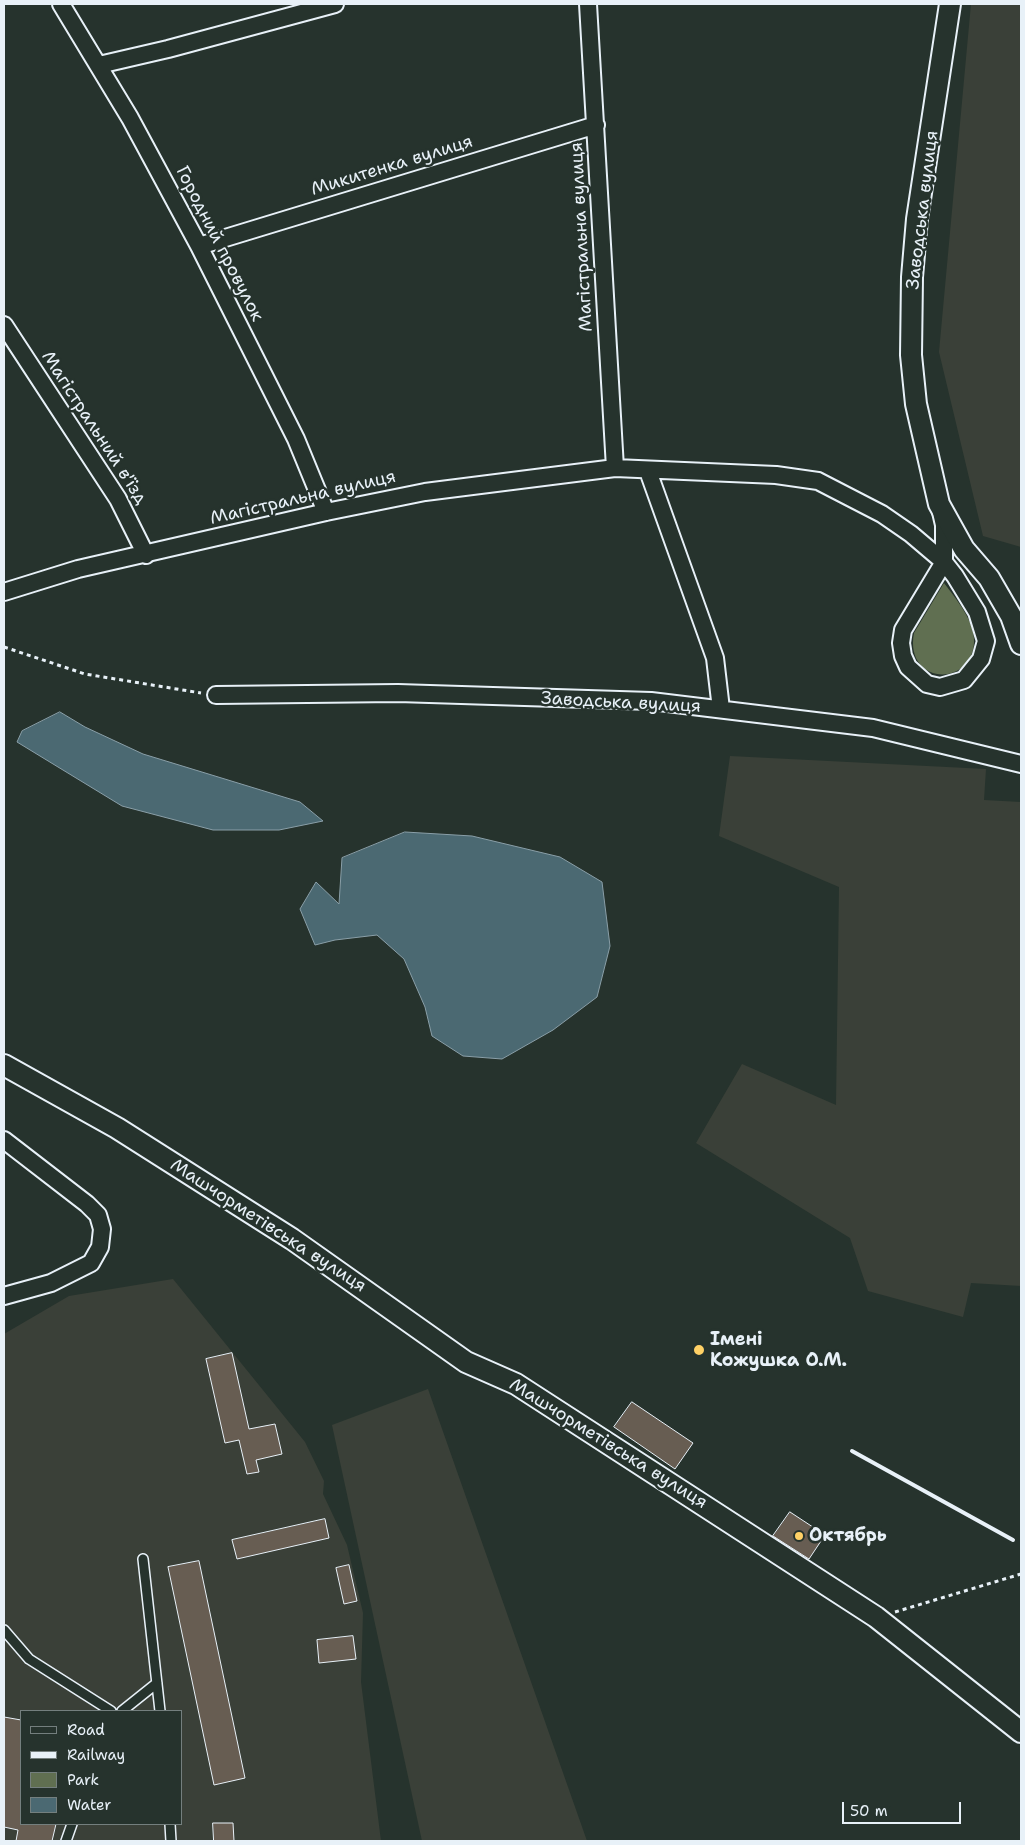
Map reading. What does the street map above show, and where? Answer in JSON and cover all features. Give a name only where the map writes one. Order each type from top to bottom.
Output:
[{"type":"street","name":"Городний провулок","points":[[61,4],[130,118],[199,246],[296,439],[326,512]]},
{"type":"street","points":[[99,65],[168,49],[335,4]]},
{"type":"street","name":"Магістральна вулиця","points":[[588,4],[615,468]]},
{"type":"street","name":"Заводська вулиця","points":[[944,562],[944,525],[916,404],[911,355],[912,277],[917,219],[950,4]]},
{"type":"street","name":"Микитенка вулиця","points":[[199,246],[596,125]]},
{"type":"street","name":"Магістральний в'їзд","points":[[4,325],[118,499],[146,555]]},
{"type":"street","name":"Магістральна вулиця","points":[[4,592],[78,569],[146,555],[326,512],[425,492],[615,468],[648,471],[776,475],[818,481],[882,514],[944,562]]},
{"type":"street","points":[[648,471],[715,658],[721,709]]},
{"type":"street","name":"Заводська вулиця","points":[[939,504],[964,549],[988,578],[1011,616],[1021,644]]},
{"type":"street","points":[[944,562],[977,612],[986,642],[980,659],[964,680],[940,687],[927,684],[908,668],[903,656],[901,643],[903,630],[944,562]]},
{"type":"street","name":"Заводська вулиця","points":[[216,695],[428,694],[651,700],[873,728],[1021,764]]},
{"type":"street","name":"Машчорметівська вулиця","points":[[4,1065],[134,1138],[292,1239],[466,1362],[516,1384],[876,1617],[1021,1732]]},
{"type":"street","points":[[4,1140],[87,1204],[98,1215],[102,1229],[100,1247],[91,1263],[51,1283],[4,1296]]},
{"type":"lane","points":[[143,1559],[160,1710]]},
{"type":"lane","points":[[4,1630],[29,1659],[109,1710]]},
{"type":"lane","points":[[123,1710],[157,1683]]},
{"type":"lane","points":[[66,1841],[72,1825]]},
{"type":"lane","points":[[170,1825],[171,1841]]},
{"type":"path","points":[[4,647],[85,674],[216,695]]},
{"type":"path","points":[[876,1617],[1021,1574]]},
{"type":"shaded area","points":[[971,4],[1021,4],[1021,547],[983,536],[939,352]]},
{"type":"shaded area","points":[[730,756],[986,769],[984,800],[1021,802],[1021,1286],[971,1283],[963,1317],[868,1291],[850,1238],[696,1143],[742,1064],[836,1105],[839,887],[719,836]]},
{"type":"shaded area","points":[[173,1279],[305,1442],[324,1481],[323,1494],[347,1545],[363,1613],[361,1682],[381,1841],[4,1841],[4,1334],[69,1296]]},
{"type":"shaded area","points":[[428,1389],[587,1841],[422,1841],[332,1425]]},
{"type":"green space","points":[[944,583],[968,618],[974,642],[970,657],[962,667],[952,673],[940,674],[928,671],[919,663],[914,650],[914,633]]},
{"type":"water","points":[[60,712],[85,727],[143,754],[300,802],[323,821],[279,830],[213,830],[122,806],[17,742],[22,731]]},
{"type":"water","points":[[405,832],[472,836],[560,857],[602,882],[610,946],[597,997],[553,1030],[502,1059],[463,1056],[432,1036],[425,1007],[404,959],[377,935],[335,940],[315,945],[300,909],[316,882],[339,904],[342,858]]},
{"type":"building","points":[[232,1353],[249,1429],[275,1424],[282,1454],[256,1460],[259,1472],[247,1474],[239,1440],[225,1443],[206,1359]]},
{"type":"building","points":[[632,1402],[693,1443],[675,1469],[614,1427]]},
{"type":"building","name":"Октябрь","points":[[790,1512],[825,1535],[809,1559],[773,1536]]},
{"type":"building","points":[[325,1519],[329,1538],[237,1559],[232,1540]]},
{"type":"building","points":[[199,1561],[245,1778],[214,1785],[168,1567]]},
{"type":"building","points":[[349,1565],[357,1601],[344,1604],[336,1568]]},
{"type":"building","points":[[353,1636],[356,1659],[319,1663],[317,1640]]},
{"type":"building","points":[[4,1717],[20,1720],[20,1825],[56,1825],[52,1841],[16,1841],[18,1830],[4,1827]]},
{"type":"building","points":[[213,1823],[233,1823],[234,1841],[214,1841]]},
{"type":"railway","points":[[852,1451],[1013,1540]]},
{"type":"place","name":"Імені Кожушка О.М.","points":[[699,1350]]},
{"type":"place","name":"Октябрь","points":[[799,1536]]}]
